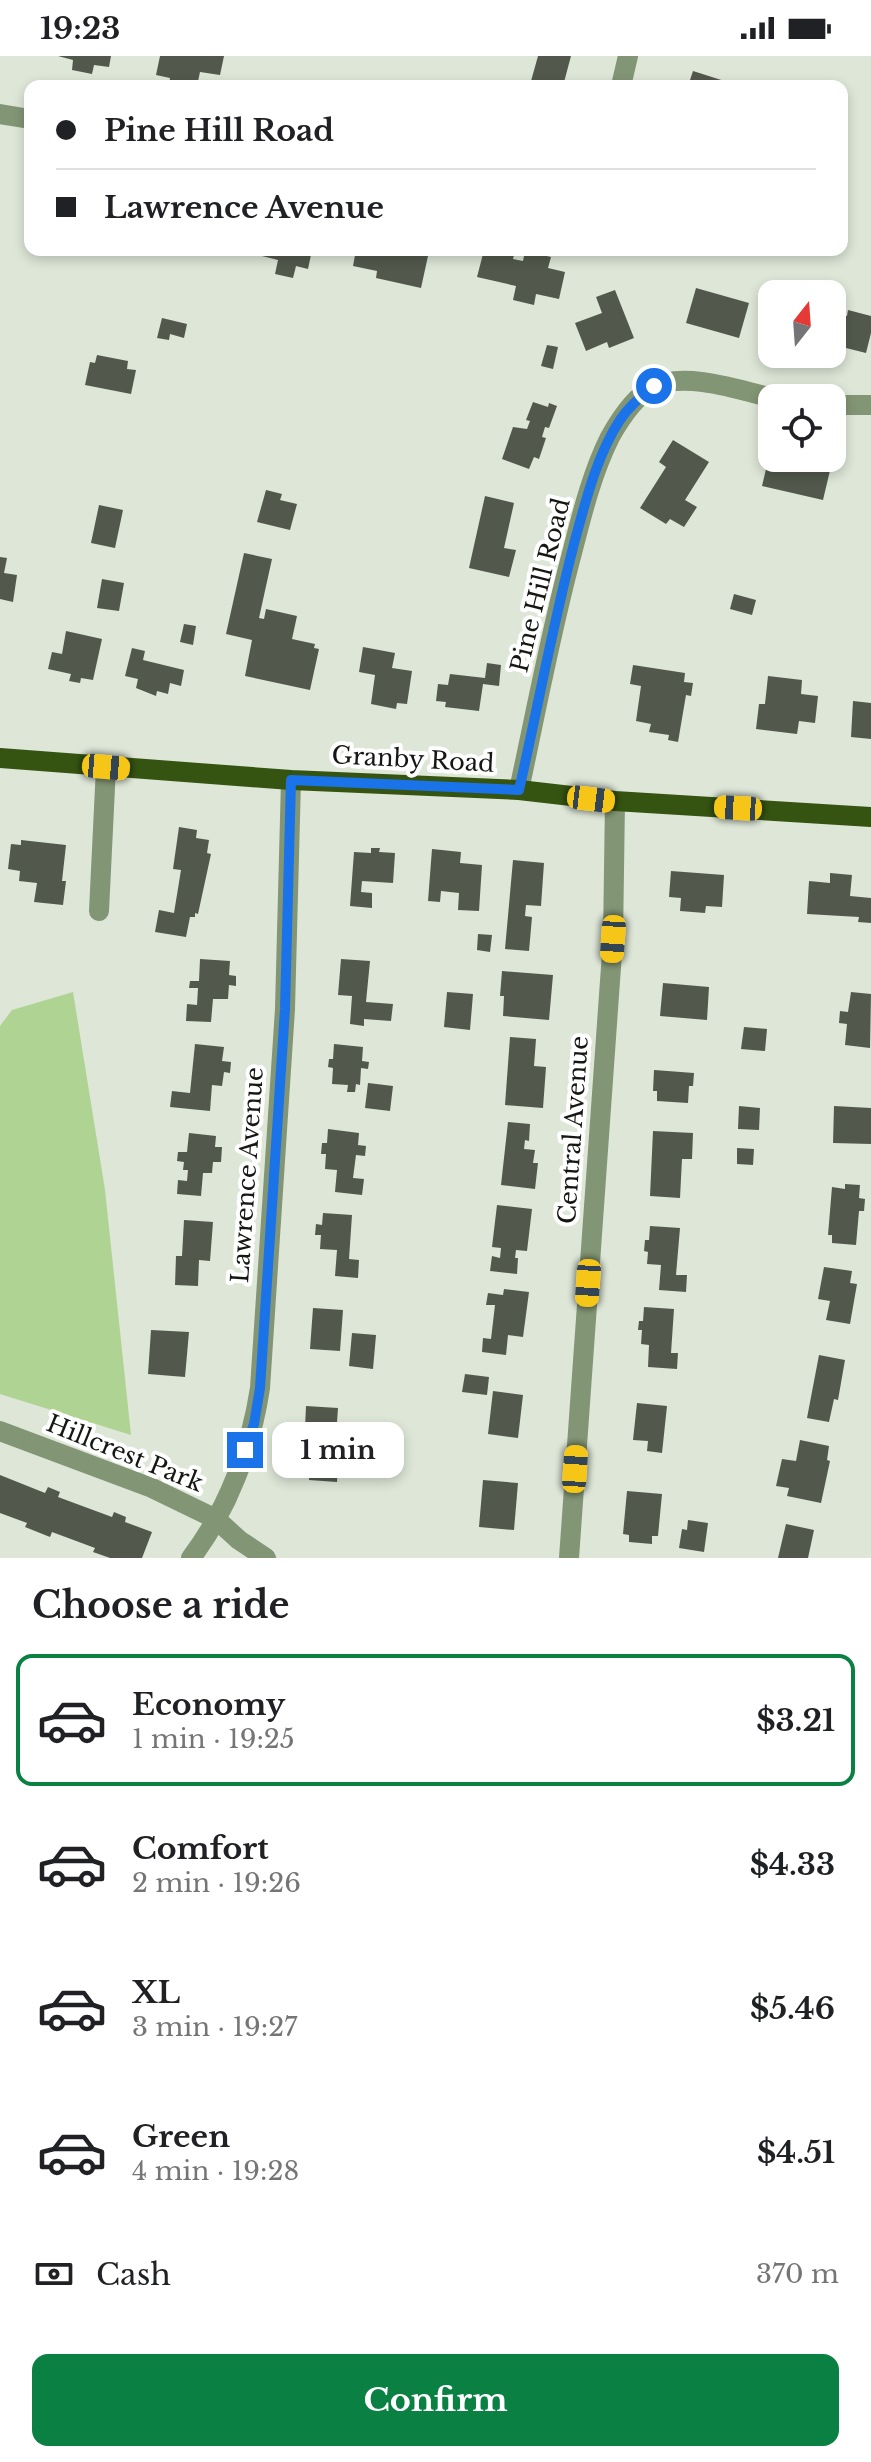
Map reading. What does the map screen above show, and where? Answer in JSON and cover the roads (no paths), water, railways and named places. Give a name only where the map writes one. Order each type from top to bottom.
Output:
[{"type":"main road","name":"Granby Road","points":[[0,758],[291,780],[519,790],[615,801],[871,817]]},
{"type":"street","points":[[622,80],[628,56]]},
{"type":"street","points":[[0,114],[24,118]]},
{"type":"street","name":"Pine Hill Road","points":[[519,790],[556,618],[583,512],[601,459],[619,421],[641,395],[654,386],[669,383],[702,383],[758,395]]},
{"type":"street","points":[[846,405],[871,405]]},
{"type":"street","points":[[99,911],[106,767]]},
{"type":"street","name":"Lawrence Avenue","points":[[191,1558],[216,1519],[236,1477],[254,1424],[260,1388],[286,994],[291,780]]},
{"type":"street","name":"Central Avenue","points":[[569,1558],[612,954],[615,801]]},
{"type":"street","name":"Hillcrest Park","points":[[0,1431],[152,1488],[216,1519],[239,1540],[266,1558]]}]
